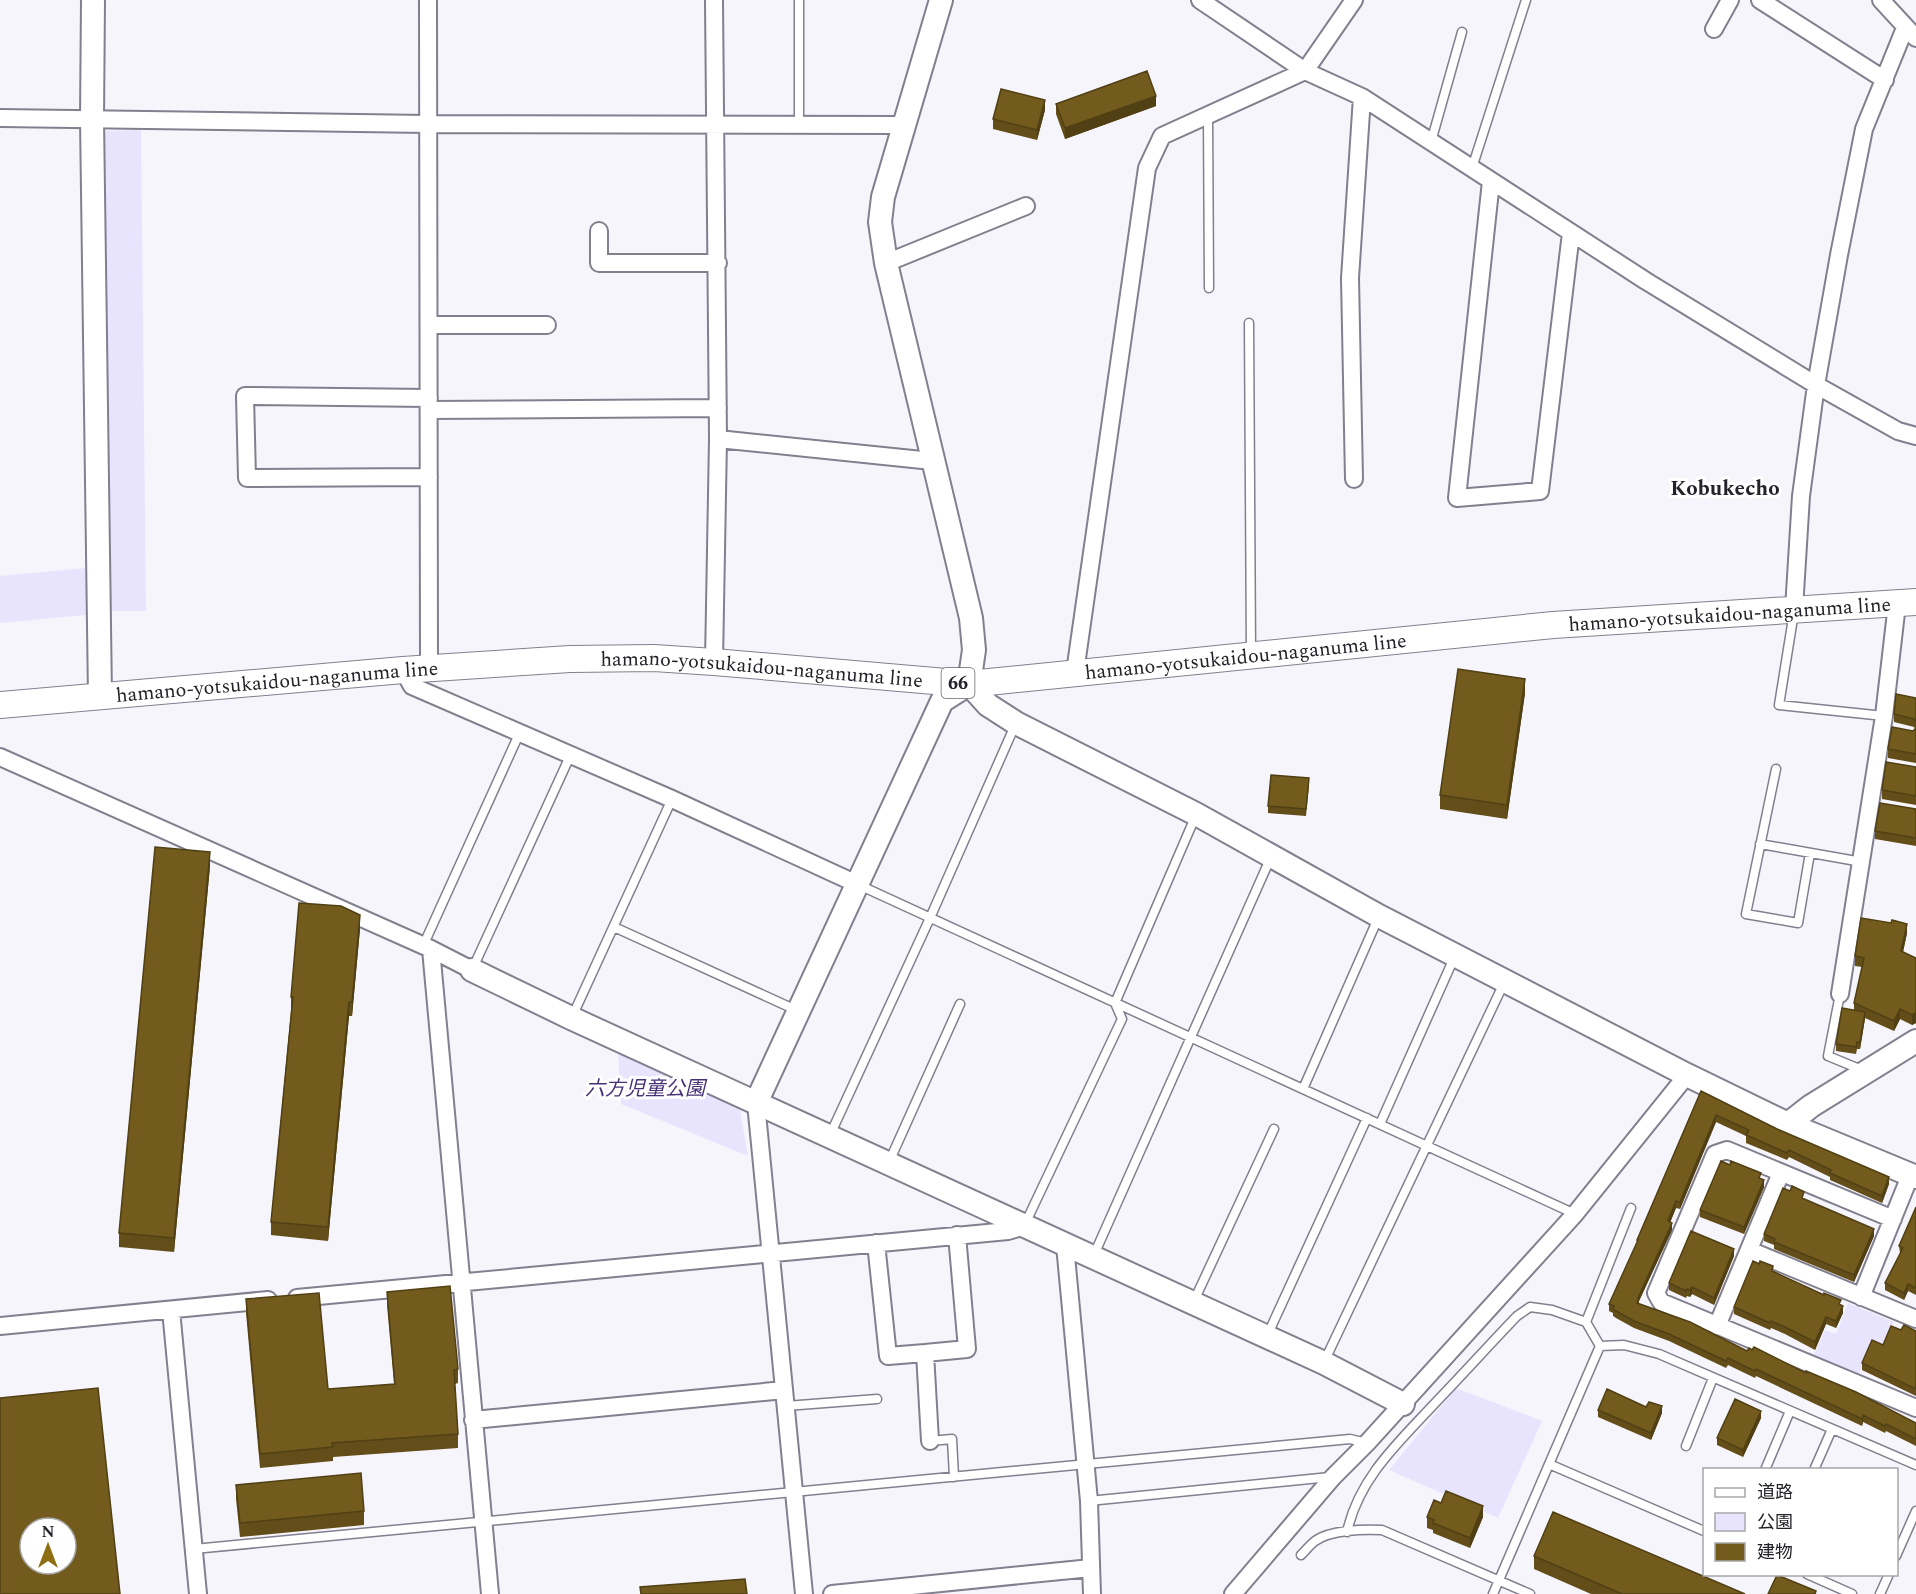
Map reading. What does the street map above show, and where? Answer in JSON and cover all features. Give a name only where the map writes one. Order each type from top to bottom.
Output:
[{"type":"main road","name":"hamano-yotsukaidou-naganuma line","points":[[0,705],[403,670],[570,659],[654,658],[969,684],[1553,625],[1907,603]]},
{"type":"street","points":[[93,0],[92,118],[100,697]]},
{"type":"street","points":[[428,0],[429,669]]},
{"type":"street","points":[[714,0],[718,263],[714,662]]},
{"type":"street","points":[[804,1594],[756,1103],[942,701],[969,684],[974,650],[972,626],[886,263],[880,222],[883,197],[941,0]]},
{"type":"street","points":[[1200,0],[1305,71],[1362,97],[1646,281],[1816,385],[1898,430],[1916,436]]},
{"type":"street","points":[[1075,672],[1147,168],[1162,136],[1305,71],[1354,0]]},
{"type":"street","points":[[1714,29],[1730,0]]},
{"type":"street","points":[[1760,0],[1885,80]]},
{"type":"street","points":[[1794,609],[1801,496],[1816,385],[1864,129],[1885,80],[1910,33],[1881,0]]},
{"type":"street","points":[[1354,479],[1350,278],[1362,97]]},
{"type":"street","points":[[0,118],[427,124],[903,125]]},
{"type":"street","points":[[1491,181],[1457,498],[1540,490],[1571,233]]},
{"type":"street","points":[[886,263],[1026,206]]},
{"type":"street","points":[[599,231],[599,263],[718,263]]},
{"type":"street","points":[[429,325],[547,325]]},
{"type":"street","points":[[429,477],[247,478],[244,396],[429,404],[718,408]]},
{"type":"street","points":[[718,439],[932,461]]},
{"type":"street","points":[[1840,994],[1862,862],[1876,804],[1886,724],[1907,603]]},
{"type":"street","points":[[403,670],[412,686],[571,754],[857,884]]},
{"type":"street","points":[[969,684],[988,705],[1016,723],[1196,814],[1379,916],[1687,1075],[1788,1124],[1913,1176],[1861,1297]]},
{"type":"street","points":[[0,757],[427,947],[571,1018],[1323,1363],[1403,1404]]},
{"type":"street","points":[[427,947],[488,1594]]},
{"type":"street","points":[[1788,1124],[1798,1114],[1916,1041]]},
{"type":"street","points":[[1233,1594],[1333,1477],[1403,1404],[1575,1214],[1687,1075]]},
{"type":"street","points":[[1893,1219],[1727,1150],[1714,1154],[1656,1293],[1661,1302],[1916,1408]]},
{"type":"street","points":[[1717,1326],[1781,1173]]},
{"type":"street","points":[[0,1326],[1008,1231],[1025,1226]]},
{"type":"street","points":[[876,1243],[888,1356],[967,1349],[957,1235]]},
{"type":"street","points":[[1065,1245],[1089,1501],[1092,1594]]},
{"type":"street","points":[[1749,1250],[1915,1317]]},
{"type":"street","points":[[171,1310],[198,1594]]},
{"type":"street","points":[[925,1353],[930,1441]]},
{"type":"street","points":[[473,1420],[785,1398]]},
{"type":"street","points":[[832,1594],[1091,1568]]},
{"type":"lane","points":[[799,0],[799,123]]},
{"type":"lane","points":[[1472,168],[1526,0]]},
{"type":"lane","points":[[1431,141],[1462,32]]},
{"type":"lane","points":[[1208,115],[1209,288]]},
{"type":"lane","points":[[1249,322],[1251,655]]},
{"type":"lane","points":[[1794,609],[1779,705],[1886,724]]},
{"type":"lane","points":[[829,1136],[930,918],[1016,723]]},
{"type":"lane","points":[[427,947],[520,732]]},
{"type":"lane","points":[[472,970],[571,754]]},
{"type":"lane","points":[[1776,769],[1746,914],[1798,923],[1810,853]]},
{"type":"lane","points":[[571,1018],[672,799]]},
{"type":"lane","points":[[1025,1226],[1122,1019],[1115,1003],[1196,814]]},
{"type":"lane","points":[[1760,844],[1862,862]]},
{"type":"lane","points":[[1092,1257],[1271,856]]},
{"type":"lane","points":[[857,884],[1575,1214]]},
{"type":"lane","points":[[1303,1089],[1379,916]]},
{"type":"lane","points":[[614,927],[798,1011]]},
{"type":"lane","points":[[1380,1124],[1455,954]]},
{"type":"lane","points":[[1323,1363],[1506,980]]},
{"type":"lane","points":[[1840,994],[1828,1056],[1865,1071]]},
{"type":"lane","points":[[889,1164],[960,1004]]},
{"type":"lane","points":[[1266,1337],[1367,1118]]},
{"type":"lane","points":[[1193,1303],[1275,1129]]},
{"type":"lane","points":[[1586,1322],[1631,1208]]},
{"type":"lane","points":[[1347,1532],[1352,1511],[1364,1486],[1389,1452],[1517,1316],[1530,1307],[1552,1310],[1586,1322],[1600,1346]]},
{"type":"lane","points":[[1600,1346],[1624,1345],[1659,1354],[1916,1465]]},
{"type":"lane","points":[[1493,1594],[1600,1346]]},
{"type":"lane","points":[[1686,1446],[1713,1378]]},
{"type":"lane","points":[[785,1398],[877,1399]]},
{"type":"lane","points":[[1766,1468],[1790,1411]]},
{"type":"lane","points":[[1815,1468],[1832,1429]]},
{"type":"lane","points":[[930,1441],[952,1439],[954,1477]]},
{"type":"lane","points":[[194,1549],[1350,1439],[1367,1443]]},
{"type":"lane","points":[[1549,1464],[1703,1531]]},
{"type":"lane","points":[[1089,1501],[1333,1477]]},
{"type":"lane","points":[[1898,1552],[1916,1511]]},
{"type":"lane","points":[[1301,1555],[1315,1541],[1325,1536],[1382,1530],[1530,1594]]},
{"type":"lane","points":[[1809,1576],[1852,1594]]},
{"type":"lane","points":[[1880,1594],[1888,1576]]},
{"type":"green space","points":[[141,130],[146,611],[106,611],[101,131]]},
{"type":"green space","points":[[86,568],[86,615],[0,623],[0,576]]},
{"type":"green space","name":"六方児童公園","points":[[618,1051],[733,1100],[740,1110],[748,1156],[621,1104]]},
{"type":"green space","points":[[1848,1303],[1894,1322],[1881,1354],[1869,1350],[1857,1378],[1812,1359],[1825,1330],[1836,1334]]},
{"type":"green space","points":[[1456,1388],[1542,1421],[1498,1518],[1389,1470]]},
{"type":"building","points":[[1147,71],[1156,96],[1065,128],[1056,104]]},
{"type":"building","points":[[1001,89],[1045,100],[1037,130],[993,119]]},
{"type":"building","points":[[1458,669],[1525,679],[1507,805],[1440,795]]},
{"type":"building","points":[[1896,694],[1916,698],[1916,722],[1914,719],[1894,714]]},
{"type":"building","points":[[1892,727],[1913,731],[1916,728],[1916,754],[1888,749]]},
{"type":"building","points":[[1886,762],[1916,767],[1916,796],[1882,790]]},
{"type":"building","points":[[1271,775],[1309,778],[1306,809],[1268,806]]},
{"type":"building","points":[[1880,803],[1916,809],[1916,838],[1875,831]]},
{"type":"building","points":[[155,847],[210,852],[174,1238],[119,1233]]},
{"type":"building","points":[[299,903],[341,906],[360,915],[352,1002],[349,1002],[328,1227],[271,1222],[293,997],[291,997]]},
{"type":"building","points":[[1861,918],[1891,923],[1892,920],[1907,924],[1901,951],[1916,958],[1916,1013],[1912,1015],[1900,1009],[1894,1021],[1854,1003],[1864,958],[1855,956]]},
{"type":"building","points":[[1842,1008],[1865,1012],[1860,1042],[1857,1042],[1856,1047],[1836,1044]]},
{"type":"building","points":[[1701,1091],[1777,1129],[1889,1177],[1882,1196],[1830,1173],[1831,1170],[1789,1150],[1787,1153],[1746,1135],[1749,1130],[1716,1115],[1680,1202],[1676,1201],[1668,1221],[1672,1223],[1637,1303],[1690,1322],[1747,1351],[1754,1347],[1806,1373],[1806,1371],[1856,1392],[1916,1423],[1916,1439],[1863,1415],[1862,1419],[1756,1369],[1755,1371],[1728,1358],[1726,1361],[1669,1334],[1634,1321],[1613,1309],[1614,1306],[1609,1304]]},
{"type":"building","points":[[1721,1161],[1730,1165],[1731,1161],[1761,1173],[1759,1178],[1764,1180],[1744,1227],[1700,1210]]},
{"type":"building","points":[[1792,1186],[1804,1192],[1802,1198],[1874,1229],[1854,1275],[1774,1242],[1775,1239],[1764,1234],[1783,1188],[1790,1191]]},
{"type":"building","points":[[1916,1207],[1916,1288],[1908,1284],[1904,1293],[1885,1283],[1903,1248],[1899,1246]]},
{"type":"building","points":[[1691,1231],[1734,1249],[1714,1298],[1692,1287],[1686,1291],[1669,1283]]},
{"type":"building","points":[[1753,1261],[1773,1266],[1772,1271],[1824,1295],[1824,1293],[1841,1300],[1839,1304],[1843,1306],[1836,1321],[1826,1317],[1815,1342],[1785,1327],[1734,1307]]},
{"type":"building","points":[[450,1286],[458,1369],[454,1370],[458,1434],[332,1443],[333,1447],[260,1454],[246,1299],[319,1293],[328,1389],[395,1384],[387,1292]]},
{"type":"building","points":[[1904,1325],[1916,1331],[1916,1389],[1862,1363],[1872,1340],[1883,1345],[1891,1326],[1901,1330]]},
{"type":"building","points":[[98,1388],[120,1594],[0,1594],[0,1398]]},
{"type":"building","points":[[1607,1389],[1646,1407],[1649,1402],[1662,1406],[1651,1433],[1598,1410]]},
{"type":"building","points":[[1735,1399],[1761,1411],[1743,1450],[1717,1438]]},
{"type":"building","points":[[361,1473],[364,1511],[240,1523],[236,1485]]},
{"type":"building","points":[[1446,1491],[1483,1506],[1470,1538],[1433,1523],[1434,1520],[1427,1517],[1434,1500],[1441,1503]]},
{"type":"building","points":[[1553,1512],[1745,1594],[1622,1594],[1534,1556]]},
{"type":"building","points":[[1777,1576],[1816,1591],[1815,1594],[1768,1594]]},
{"type":"building","points":[[745,1579],[747,1594],[641,1594],[640,1587]]},
{"type":"district","name":"Kobukecho","points":[[1725,488]]}]
